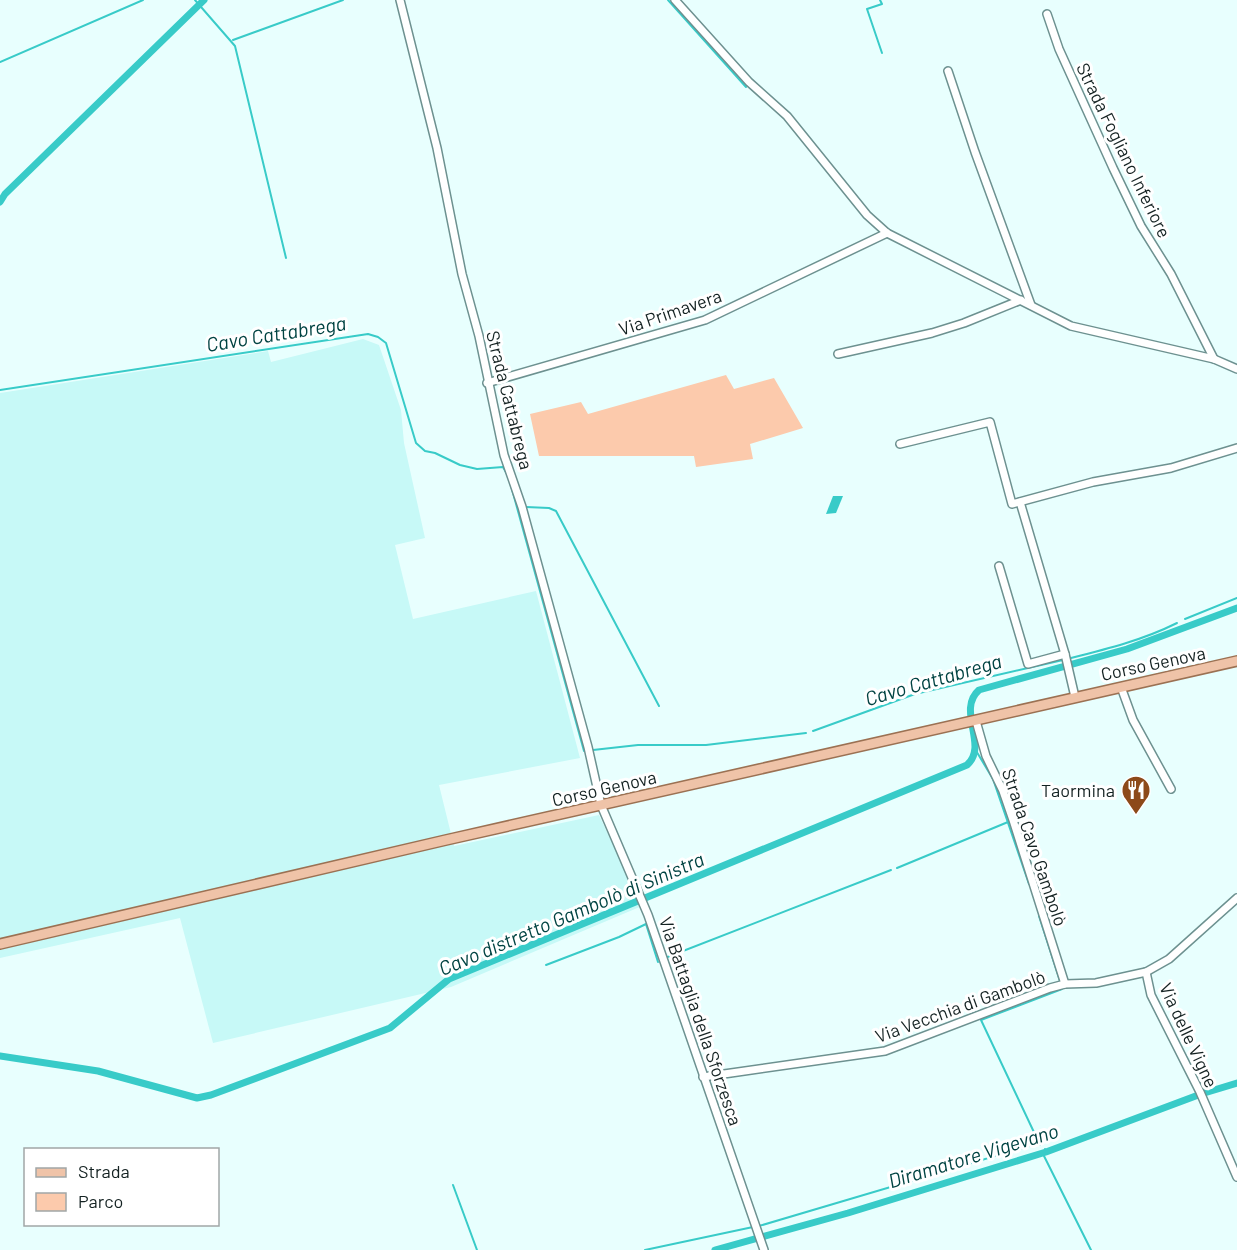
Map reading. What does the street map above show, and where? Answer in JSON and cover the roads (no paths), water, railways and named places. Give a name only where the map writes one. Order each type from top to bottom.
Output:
[{"type":"main road","name":"Corso Genova","points":[[0,944],[1237,661]]},
{"type":"street","name":"Strada Cattabrega","points":[[400,0],[436,148],[462,274],[479,336],[504,455],[522,507],[602,805]]},
{"type":"street","points":[[675,0],[749,82],[787,116],[867,215],[887,233],[1071,326],[1214,359],[1237,369]]},
{"type":"street","name":"Strada Fogliano Inferiore","points":[[1047,14],[1059,49],[1141,226],[1171,274],[1214,359]]},
{"type":"street","points":[[948,71],[1031,305]]},
{"type":"street","name":"Via Primavera","points":[[488,382],[705,320],[887,233]]},
{"type":"street","points":[[838,354],[932,333],[1021,300]]},
{"type":"street","points":[[900,444],[990,422],[1012,504],[1093,482],[1171,468],[1237,448]]},
{"type":"street","points":[[1020,502],[1065,654],[1075,697]]},
{"type":"street","points":[[999,566],[1028,664],[1065,654]]},
{"type":"street","points":[[1121,687],[1133,720],[1171,789]]},
{"type":"street","name":"Strada Cavo Gambolò","points":[[973,722],[1003,791],[1065,984]]},
{"type":"street","name":"Via Battaglia della Sforzesca","points":[[602,805],[642,899],[764,1250]]},
{"type":"street","name":"Via Vecchia di Gambolò","points":[[703,1077],[885,1051],[1065,984],[1096,983],[1146,972],[1169,959],[1237,898]]},
{"type":"street","name":"Via delle Vigne","points":[[1146,972],[1151,995],[1201,1095],[1237,1176]]},
{"type":"water","points":[[833,496],[843,496],[836,513],[826,514]]},
{"type":"waterway","points":[[0,62],[143,0]]},
{"type":"waterway","points":[[195,0],[235,46],[286,258]]},
{"type":"waterway","points":[[0,202],[5,194],[204,0]]},
{"type":"waterway","points":[[233,40],[343,0]]},
{"type":"waterway","points":[[668,0],[746,87]]},
{"type":"waterway","points":[[880,0],[882,4],[867,9],[882,53]]},
{"type":"waterway","name":"Cavo Cattabrega","points":[[0,390],[368,334],[386,343],[416,443],[425,451],[435,453],[460,465],[477,469],[503,467],[507,474]]},
{"type":"waterway","name":"Cavo Cattabrega","points":[[510,482],[584,751]]},
{"type":"waterway","points":[[526,507],[549,508],[556,511],[659,706]]},
{"type":"waterway","name":"Cavo Cattabrega","points":[[1185,619],[1237,598]]},
{"type":"waterway","name":"Cavo distretto Gambolò di Sinistra","points":[[0,1056],[98,1071],[197,1098],[211,1095],[390,1028],[449,979],[967,765],[973,757],[975,748],[971,707],[973,698],[979,690],[1127,649],[1237,608]]},
{"type":"waterway","name":"Cavo Cattabrega","points":[[1071,658],[1138,639],[1177,623]]},
{"type":"waterway","name":"Cavo Cattabrega","points":[[813,731],[915,694],[1063,660]]},
{"type":"waterway","name":"Cavo Cattabrega","points":[[593,750],[638,745],[706,745],[806,733]]},
{"type":"waterway","name":"Cavo distretto Gambolò di Sinistra","points":[[975,749],[993,779],[1029,884]]},
{"type":"waterway","name":"Cavo distretto Gambolò di Sinistra","points":[[897,868],[1008,822]]},
{"type":"waterway","points":[[665,958],[891,870]]},
{"type":"waterway","name":"Cavo distretto Gambolò di Sinistra","points":[[1039,916],[1060,981]]},
{"type":"waterway","points":[[546,965],[646,924],[658,962]]},
{"type":"waterway","name":"Cavo distretto Gambolò di Sinistra","points":[[1040,1145],[981,1020],[1062,989]]},
{"type":"waterway","name":"Diramatore Vigevano","points":[[715,1250],[848,1213],[1046,1152],[1201,1094],[1237,1083]]},
{"type":"waterway","name":"Cavo distretto Gambolò di Sinistra","points":[[759,1226],[1036,1144]]},
{"type":"waterway","name":"Cavo distretto Gambolò di Sinistra","points":[[1044,1156],[1091,1250]]},
{"type":"waterway","points":[[453,1185],[477,1250]]},
{"type":"waterway","name":"Cavo distretto Gambolò di Sinistra","points":[[645,1250],[753,1227]]},
{"type":"place","name":"Taormina","points":[[1136,816]]}]
